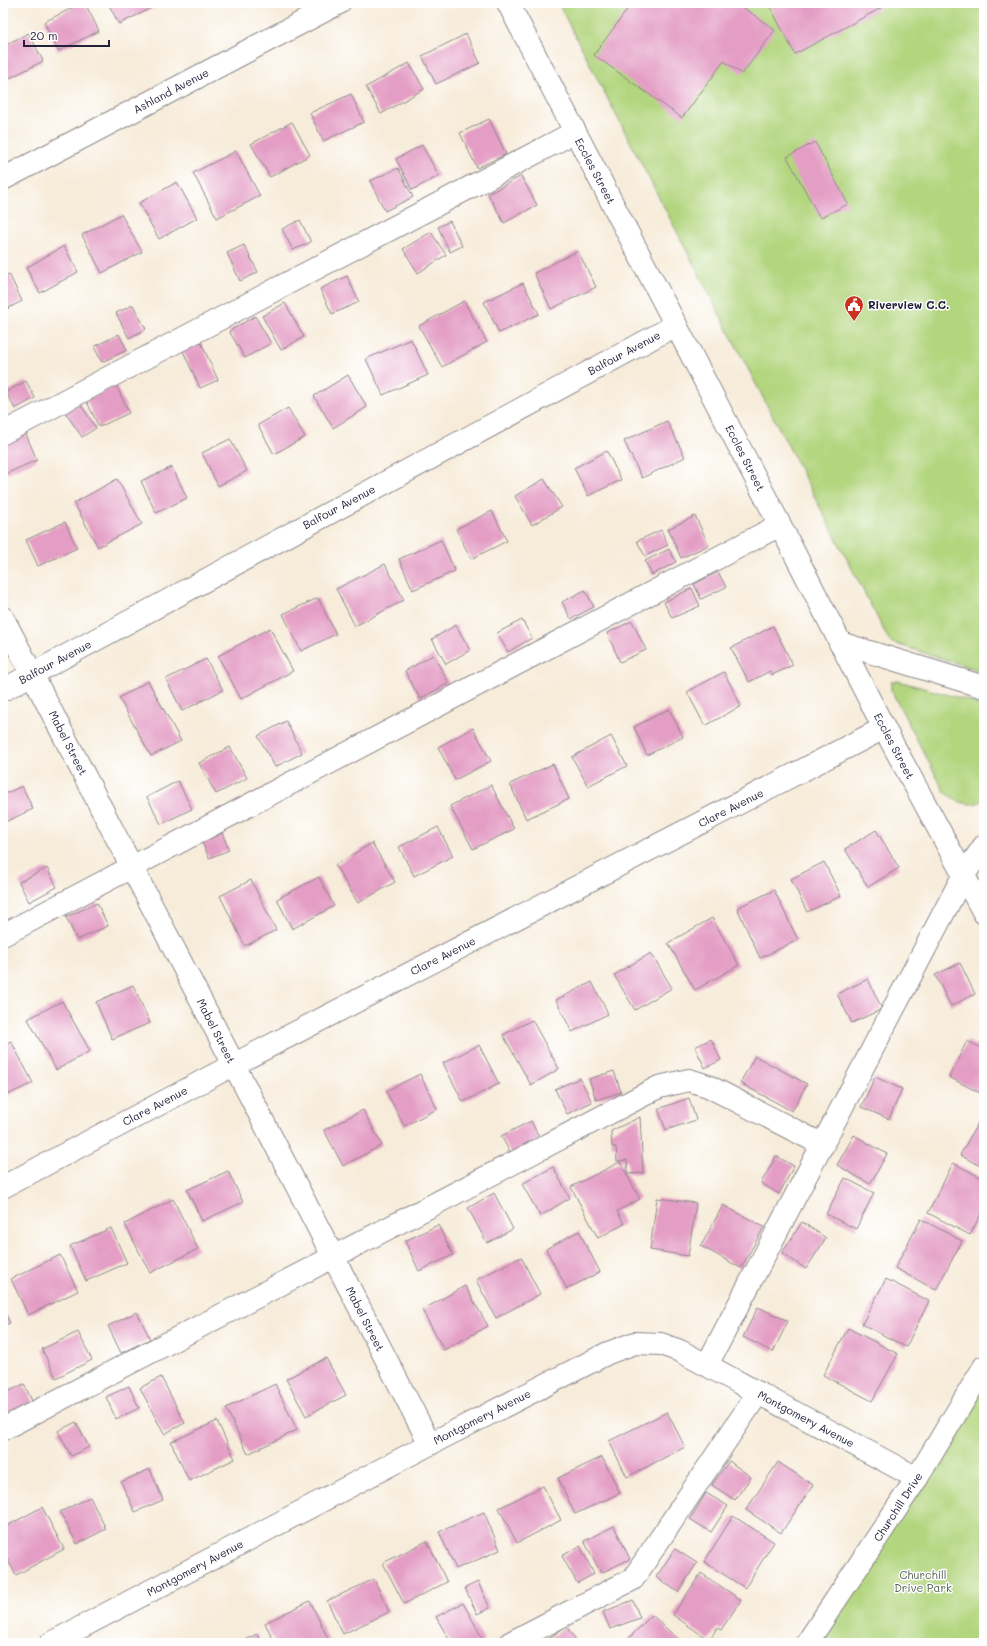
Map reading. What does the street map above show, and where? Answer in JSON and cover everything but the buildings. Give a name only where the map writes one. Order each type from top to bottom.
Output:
[{"type":"street","name":"Ashland Avenue","points":[[3,179],[339,3]]},
{"type":"street","name":"Eccles Street","points":[[508,3],[884,728],[984,913]]},
{"type":"street","points":[[3,433],[575,132]]},
{"type":"street","name":"Balfour Avenue","points":[[3,690],[676,325]]},
{"type":"street","points":[[3,935],[780,525]]},
{"type":"street","name":"Mabel Street","points":[[3,618],[430,1444]]},
{"type":"street","points":[[840,643],[984,688]]},
{"type":"street","name":"Clare Avenue","points":[[3,1187],[233,1065],[884,728]]},
{"type":"street","points":[[707,1366],[964,876],[984,846]]},
{"type":"street","points":[[3,1429],[659,1087],[689,1080],[708,1086],[823,1145]]},
{"type":"street","name":"Montgomery Avenue","points":[[51,1643],[430,1444],[608,1353],[635,1343],[662,1344],[680,1351],[917,1478]]},
{"type":"street","name":"Churchill Drive","points":[[807,1643],[917,1478],[984,1367]]},
{"type":"street","points":[[510,1643],[633,1579],[758,1392]]},
{"type":"green space","name":"Riverview C.C.","points":[[558,3],[984,3],[984,672],[890,642]]},
{"type":"green space","points":[[898,681],[970,701],[984,709],[984,800],[973,804],[963,803],[944,791],[891,690],[891,682]]},
{"type":"green space","name":"Churchill Drive Park","points":[[984,1367],[984,1643],[807,1643]]},
{"type":"place","name":"Riverview C.C.","points":[[854,322]]}]
